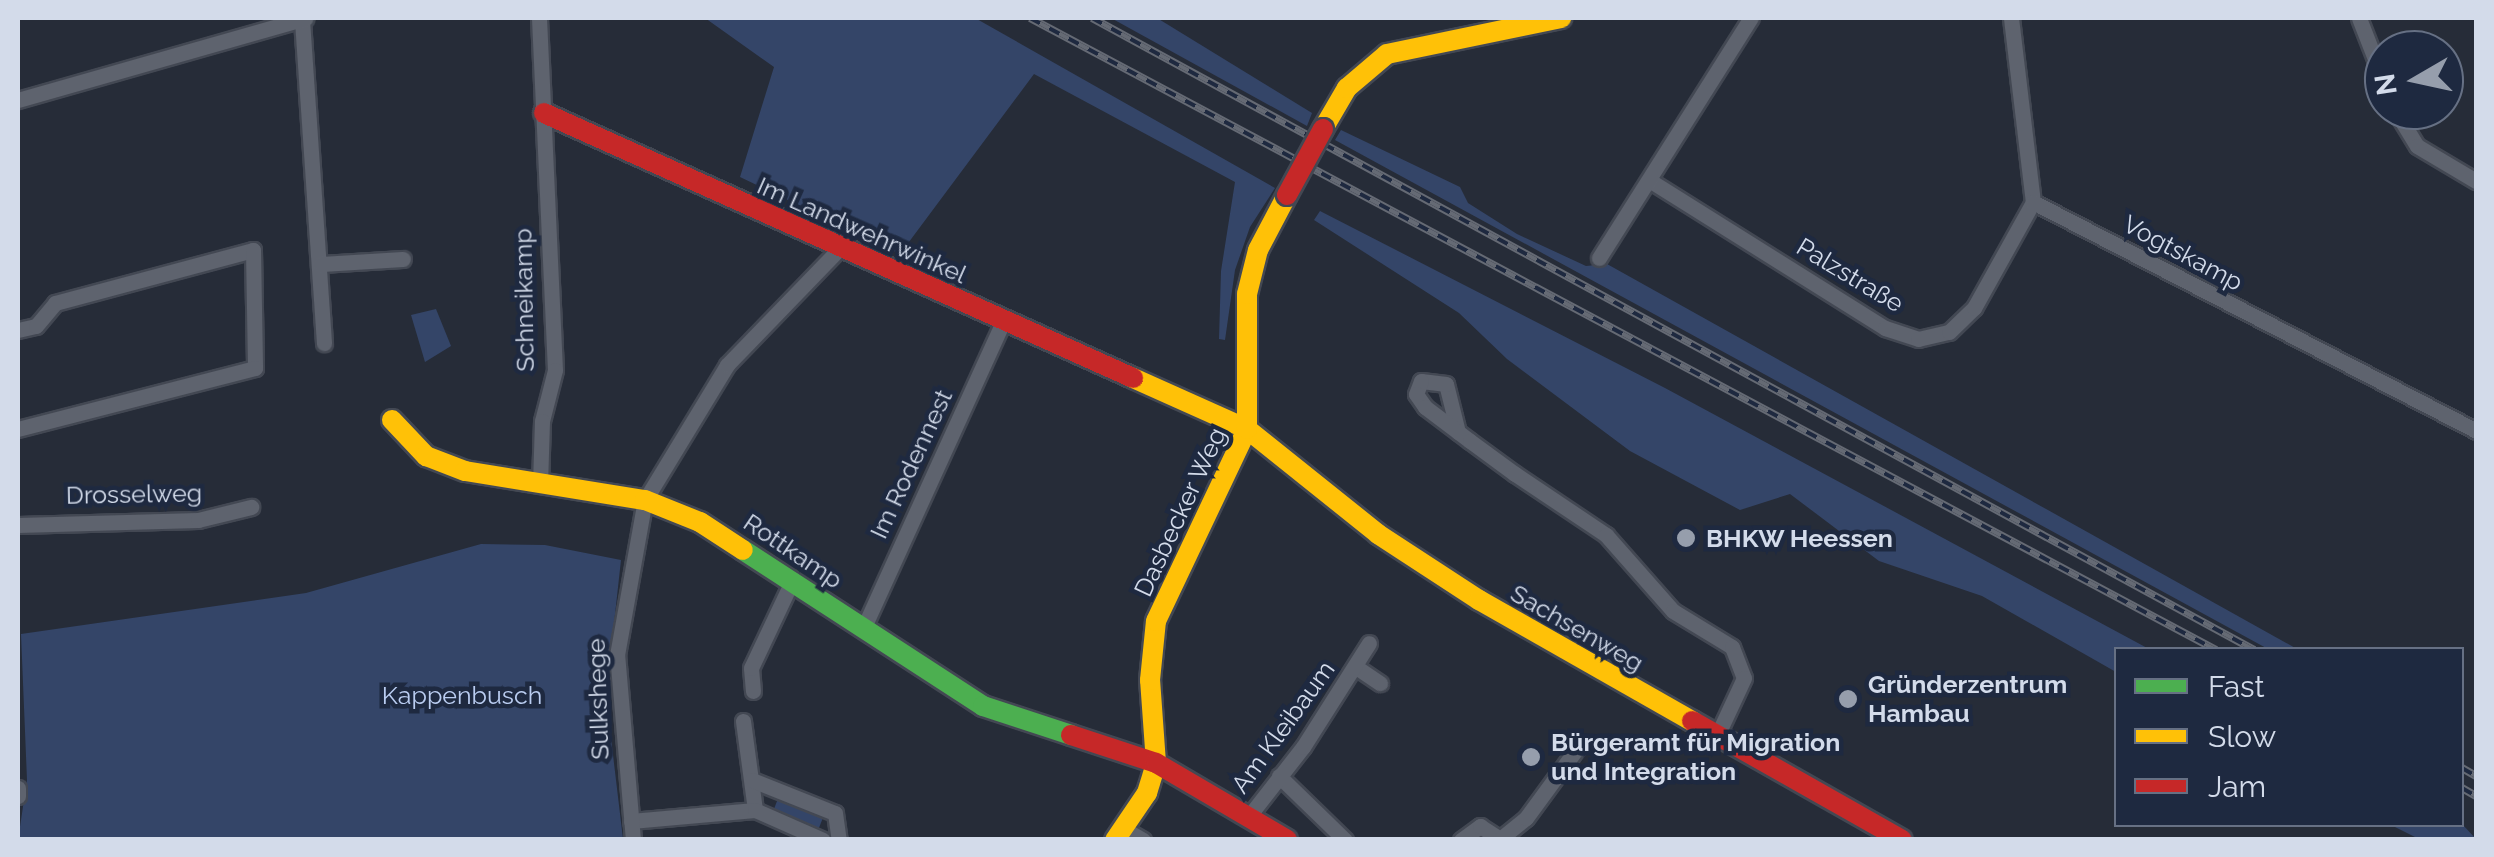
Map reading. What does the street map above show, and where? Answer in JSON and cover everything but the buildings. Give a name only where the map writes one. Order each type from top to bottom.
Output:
[{"type":"street","points":[[540,18],[544,113]]},
{"type":"street","name":"Dasbecker Weg","points":[[1128,836],[1156,762],[1150,680],[1156,621],[1247,428],[1247,294],[1258,250],[1287,194],[1347,88],[1387,54],[1561,18]]},
{"type":"street","points":[[1599,258],[1751,18]]},
{"type":"street","points":[[2012,18],[2033,202]]},
{"type":"street","points":[[18,100],[296,20],[321,264],[324,342]]},
{"type":"street","name":"Im Landwehrwinkel","points":[[544,113],[1247,428]]},
{"type":"street","name":"Schneikamp","points":[[540,486],[542,422],[554,370],[544,113]]},
{"type":"street","points":[[2407,130],[2418,146],[2476,181]]},
{"type":"street","name":"Palzstraße","points":[[1649,180],[1886,328],[1918,338],[1949,332],[1974,308],[2033,202]]},
{"type":"street","name":"Vogtskamp","points":[[2033,202],[2476,432]]},
{"type":"street","points":[[645,500],[727,365],[840,248]]},
{"type":"street","points":[[18,330],[36,326],[55,303],[253,250],[255,368],[18,429]]},
{"type":"street","points":[[321,264],[403,259]]},
{"type":"street","name":"Im Rodennest","points":[[863,629],[1004,320]]},
{"type":"street","name":"Rottkamp","points":[[392,420],[426,456],[540,486],[645,500],[733,540],[982,706],[1156,762],[1287,840]]},
{"type":"street","name":"Sachsenweg","points":[[1247,428],[1420,563],[1902,840]]},
{"type":"street","points":[[1458,432],[1606,535],[1673,611],[1732,647],[1744,668],[1742,690],[1718,736]]},
{"type":"street","name":"Sulkshege","points":[[633,840],[617,656],[645,500]]},
{"type":"street","name":"Drosselweg","points":[[18,525],[198,520],[251,506]]},
{"type":"street","points":[[754,692],[751,668],[793,579]]},
{"type":"street","name":"Am Kleibaum","points":[[1249,816],[1370,644]]},
{"type":"street","name":"Am Kleibaum","points":[[1356,668],[1380,683]]},
{"type":"street","points":[[744,721],[755,810]]},
{"type":"street","points":[[1462,840],[1480,826],[1500,839],[1526,818],[1578,747]]},
{"type":"street","points":[[1279,776],[1346,840]]},
{"type":"street","points":[[752,780],[835,814],[838,840]]},
{"type":"street","points":[[18,788],[18,796]]},
{"type":"street","points":[[632,822],[755,810],[823,840]]},
{"type":"green space","points":[[705,18],[975,18],[1275,188],[1250,227],[1235,270],[1225,340],[1219,339],[1221,271],[1235,182],[1034,74],[900,254],[740,177],[774,67]]},
{"type":"green space","points":[[1111,18],[1157,18],[1312,113],[1307,126]]},
{"type":"green space","points":[[1341,130],[1460,187],[1468,203],[1517,234],[1586,266],[1607,264],[2293,647],[2264,647],[1335,140]]},
{"type":"green space","points":[[1320,211],[1665,388],[2145,647],[2114,647],[2114,671],[1982,596],[1879,561],[1790,494],[1740,510],[1630,451],[1507,359],[1459,313],[1314,220]]},
{"type":"green space","points":[[436,309],[451,346],[425,362],[411,315]]},
{"type":"green space","name":"Kappenbusch","points":[[481,544],[545,545],[621,560],[606,696],[623,839],[18,840],[27,780],[21,634],[306,593]]},
{"type":"green space","points":[[779,796],[824,815],[817,833],[772,814]]},
{"type":"green space","points":[[2464,826],[2476,839],[2419,839],[2395,827]]},
{"type":"railway","points":[[1030,18],[2210,647]]},
{"type":"railway","points":[[1092,18],[2248,647]]},
{"type":"railway","points":[[2464,769],[2476,776]]},
{"type":"railway","points":[[2464,789],[2476,796]]},
{"type":"traffic: fast","points":[[743,550],[983,706],[1071,735]]},
{"type":"traffic: slow","points":[[1323,129],[1347,88],[1387,54],[1561,18]]},
{"type":"traffic: slow","points":[[1115,840],[1147,793],[1156,763],[1150,680],[1156,621],[1247,429],[1247,294],[1258,250],[1287,195]]},
{"type":"traffic: slow","points":[[1133,378],[1247,429],[1378,534],[1479,600],[1692,721]]},
{"type":"traffic: slow","points":[[392,420],[426,456],[465,471],[645,500],[700,522],[743,550]]},
{"type":"traffic: jam","points":[[544,113],[1133,378]]},
{"type":"traffic: jam","points":[[1287,195],[1323,129]]},
{"type":"traffic: jam","points":[[1692,721],[1902,840]]},
{"type":"traffic: jam","points":[[1071,735],[1156,763],[1287,840]]},
{"type":"place","name":"BHKW Heessen","points":[[1686,538]]},
{"type":"place","name":"Gründerzentrum Hambau","points":[[1848,699]]},
{"type":"place","name":"Bürgeramt für Migration und Integration","points":[[1531,757]]}]
